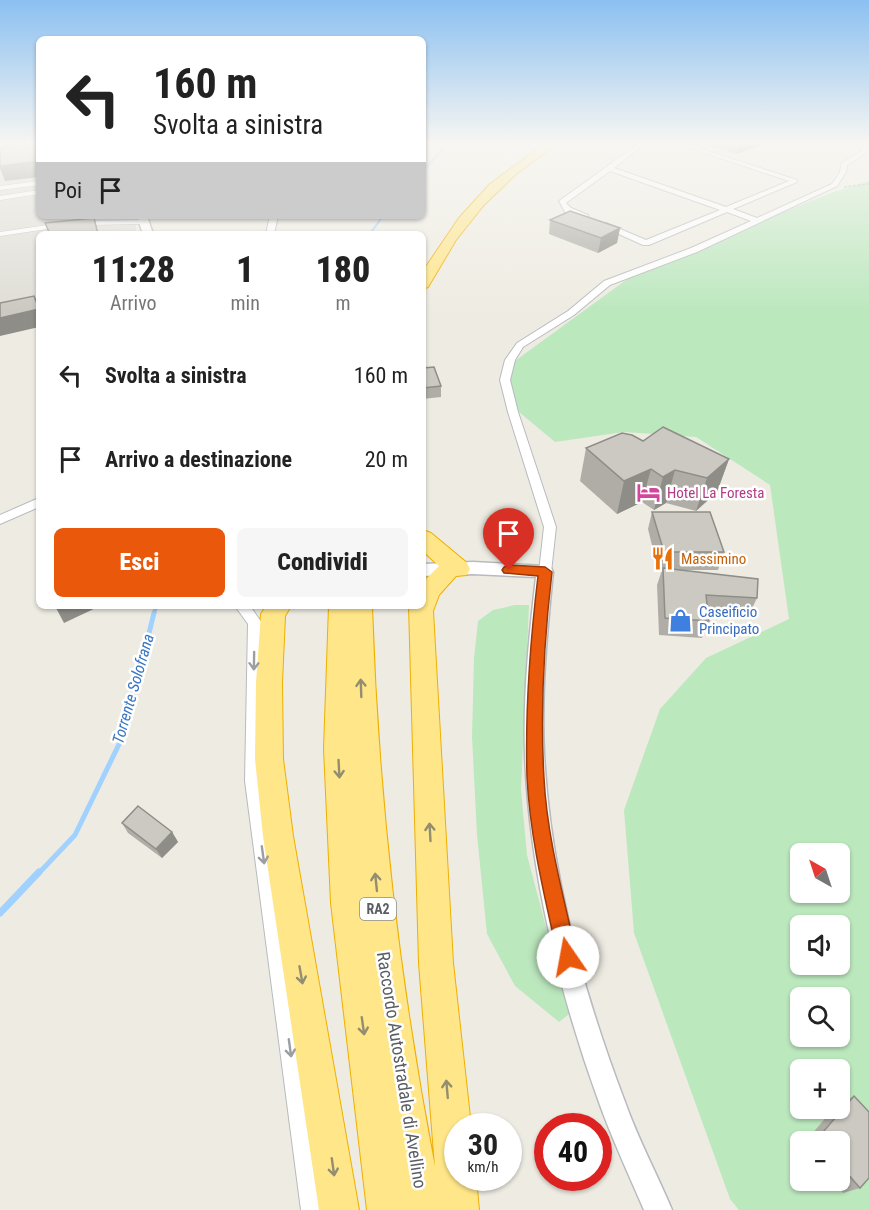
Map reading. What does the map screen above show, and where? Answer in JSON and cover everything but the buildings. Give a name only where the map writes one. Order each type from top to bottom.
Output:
[{"type":"highway","points":[[426,257],[450,221],[470,198]]},
{"type":"highway","points":[[426,279],[459,225],[481,198]]},
{"type":"highway","points":[[426,541],[454,569],[428,592],[426,597]]},
{"type":"highway","points":[[266,609],[269,759],[278,836],[339,1210]]},
{"type":"highway","name":"Raccordo Autostradale di Avellino","points":[[341,609],[338,749],[346,903],[387,1210]]},
{"type":"highway","name":"Raccordo Autostradale di Avellino","points":[[360,609],[364,771],[378,908],[395,1035],[423,1210]]},
{"type":"highway","points":[[421,609],[436,963],[459,1210]]},
{"type":"street","points":[[568,198],[562,203],[568,210],[646,243],[753,198]]},
{"type":"street","points":[[694,198],[756,220]]},
{"type":"street","points":[[658,1210],[608,1090],[568,957],[544,851],[536,778],[535,704],[536,651],[550,527],[505,380],[510,360],[520,345],[571,313],[608,284],[694,250],[806,198]]},
{"type":"street","points":[[0,520],[36,503]]},
{"type":"street","points":[[426,570],[545,572]]},
{"type":"street","points":[[265,609],[255,623],[253,781],[313,1210]]},
{"type":"lane","points":[[83,223],[143,219]]},
{"type":"lane","points":[[0,234],[56,226]]},
{"type":"shaded area","points":[[0,198],[36,198],[36,219],[136,219],[136,231],[36,231],[36,309],[0,315]]},
{"type":"green space","points":[[818,198],[869,198],[869,1210],[739,1210],[730,1199],[634,933],[624,810],[660,709],[706,658],[789,619],[770,485],[696,437],[624,432],[555,442],[513,407],[504,369],[637,272]]},
{"type":"green space","points":[[515,605],[529,605],[521,790],[527,855],[569,1014],[559,1022],[515,986],[487,934],[477,835],[472,737],[474,658],[478,621],[493,610]]},
{"type":"waterway","name":"Torrente Solofrana","points":[[372,231],[381,219]]},
{"type":"waterway","name":"Torrente Solofrana","points":[[154,614],[155,609]]},
{"type":"waterway","name":"Torrente Solofrana","points":[[38,874],[75,835],[124,734],[154,613]]},
{"type":"waterway","name":"Torrente Solofrana","points":[[0,913],[39,872]]},
{"type":"place","name":"Hotel La Foresta","points":[[649,493]]},
{"type":"place","name":"Massimino","points":[[663,559]]},
{"type":"place","name":"Caseificio Principato","points":[[681,621]]},
{"type":"route","points":[[509,570],[545,572],[536,651],[536,778],[544,851],[568,957]]}]
